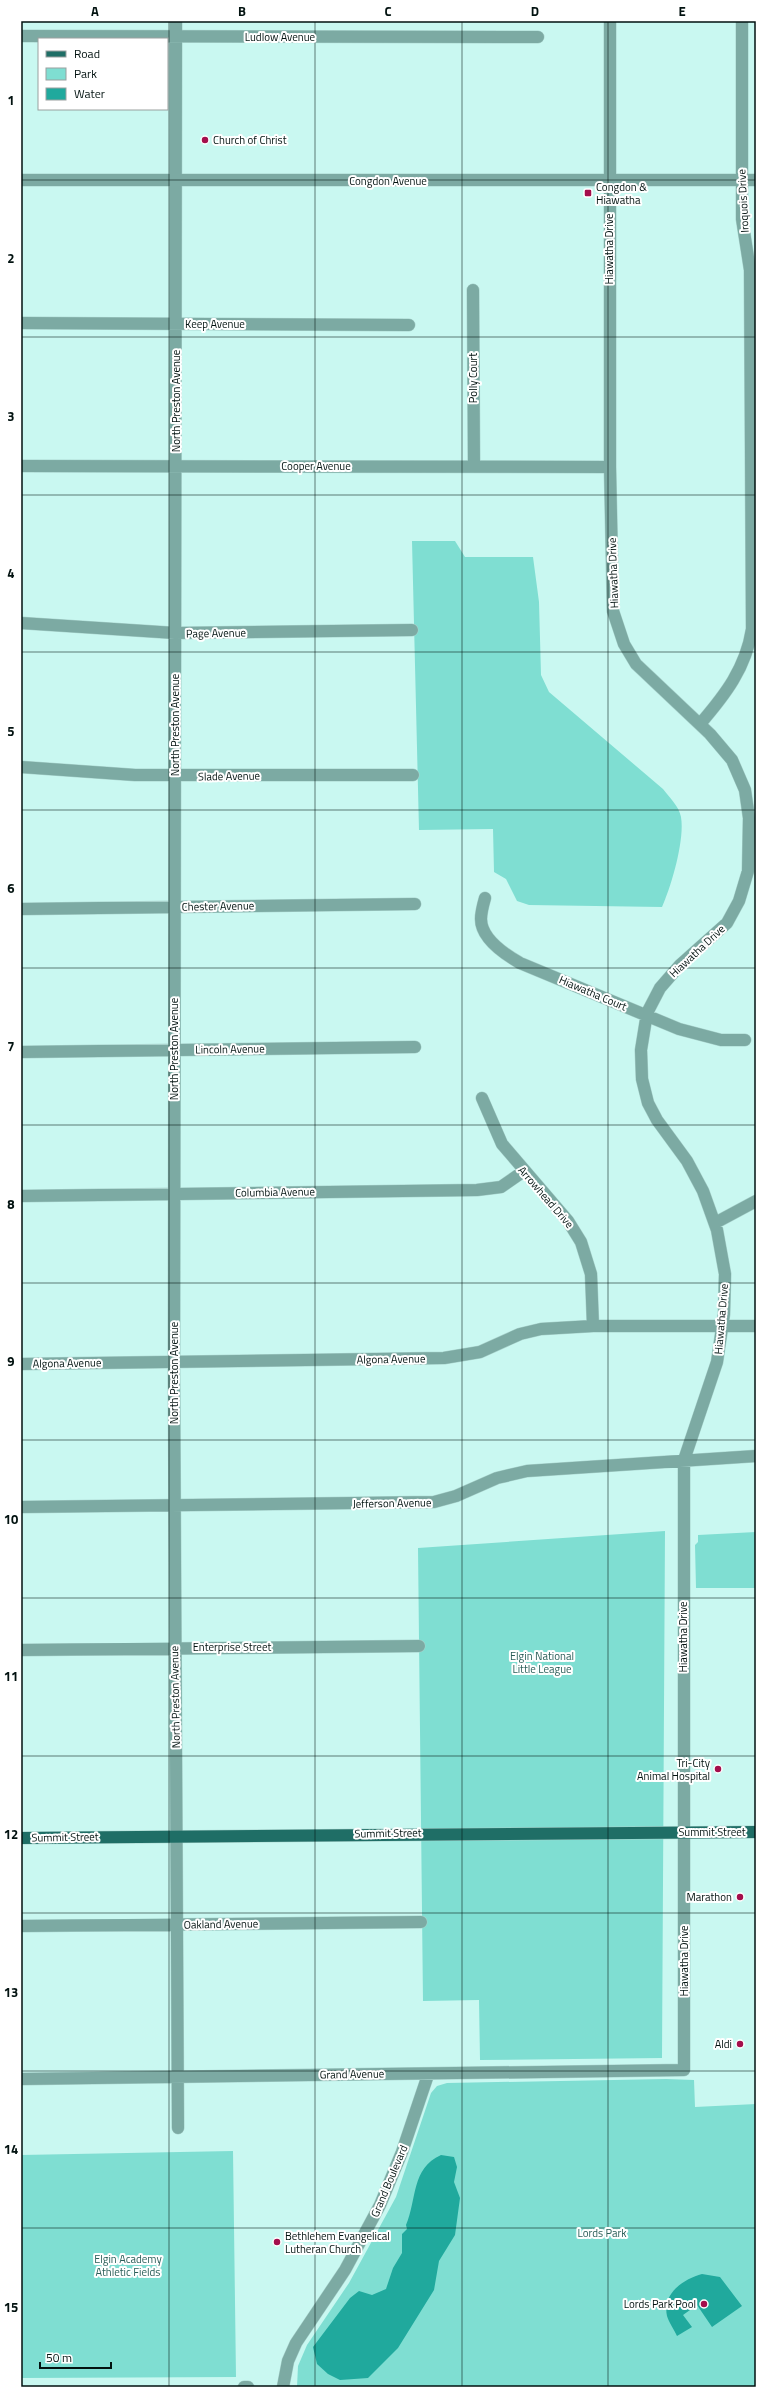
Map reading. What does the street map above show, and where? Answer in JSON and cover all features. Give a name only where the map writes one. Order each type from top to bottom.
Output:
[{"type":"main road","name":"Summit Street","points":[[21,1838],[176,1835],[756,1832]]},
{"type":"street","name":"North Preston Avenue","points":[[176,21],[174,1504],[178,2128]]},
{"type":"street","name":"Hiawatha Drive","points":[[610,21],[609,180],[612,600],[620,634],[630,655],[644,673],[700,724],[728,754],[743,786],[749,818],[748,871],[741,898],[727,923],[670,976],[654,997],[647,1016],[640,1059],[645,1096],[657,1120],[684,1156],[698,1181],[715,1223],[725,1274],[722,1325],[713,1377],[684,1460],[684,2070]]},
{"type":"street","name":"Iroquois Drive","points":[[700,724],[727,691],[742,666],[750,640],[754,599],[750,270],[742,219],[742,21]]},
{"type":"street","name":"Ludlow Avenue","points":[[21,36],[538,37]]},
{"type":"street","name":"Congdon Avenue","points":[[21,180],[756,180]]},
{"type":"street","name":"Polly Court","points":[[473,290],[474,466]]},
{"type":"street","name":"Keep Avenue","points":[[21,323],[409,325]]},
{"type":"street","name":"Cooper Avenue","points":[[21,466],[175,465],[610,467]]},
{"type":"street","name":"Page Avenue","points":[[21,623],[175,633],[412,630]]},
{"type":"street","name":"Slade Avenue","points":[[21,766],[135,775],[176,776],[413,775]]},
{"type":"street","name":"Hiawatha Court","points":[[485,898],[481,913],[482,926],[488,936],[502,951],[524,965],[697,1035],[721,1040],[745,1040]]},
{"type":"street","name":"Chester Avenue","points":[[21,909],[415,904]]},
{"type":"street","name":"Lincoln Avenue","points":[[21,1052],[416,1047]]},
{"type":"street","name":"Arrowhead Drive","points":[[482,1098],[499,1140],[568,1221],[583,1247],[592,1280],[593,1326]]},
{"type":"street","name":"Columbia Avenue","points":[[21,1196],[477,1190],[501,1187],[524,1171]]},
{"type":"street","points":[[715,1223],[756,1201]]},
{"type":"street","name":"Algona Avenue","points":[[21,1364],[452,1358],[480,1352],[536,1330],[593,1326],[756,1326]]},
{"type":"street","name":"Jefferson Avenue","points":[[21,1507],[434,1502],[456,1496],[493,1479],[518,1472],[756,1456]]},
{"type":"street","name":"Enterprise Street","points":[[21,1650],[418,1646]]},
{"type":"street","name":"Oakland Avenue","points":[[21,1926],[421,1922]]},
{"type":"street","name":"Grand Avenue","points":[[21,2079],[428,2075],[684,2070]]},
{"type":"street","name":"Grand Boulevard","points":[[283,2387],[288,2361],[296,2343],[345,2270],[380,2206],[402,2152],[428,2075]]},
{"type":"green space","points":[[412,541],[455,541],[465,557],[533,557],[539,602],[541,675],[549,692],[663,789],[676,805],[680,813],[682,827],[679,850],[673,876],[662,907],[529,905],[517,901],[506,879],[494,872],[493,829],[419,830]]},
{"type":"green space","name":"Elgin National Little League","points":[[665,1531],[662,2058],[480,2060],[479,2000],[423,2001],[418,1548]]},
{"type":"green space","points":[[756,1532],[756,1588],[696,1588],[695,1545],[698,1542],[698,1535]]},
{"type":"green space","name":"Lords Park","points":[[666,2079],[694,2080],[695,2107],[756,2104],[756,2387],[297,2387],[298,2366],[307,2345],[349,2283],[396,2197],[431,2093],[437,2086],[447,2083]]},
{"type":"green space","name":"Elgin Academy Athletic Fields","points":[[233,2151],[236,2377],[21,2378],[21,2155]]},
{"type":"water","points":[[441,2155],[454,2157],[457,2167],[454,2182],[460,2198],[455,2235],[439,2261],[434,2290],[398,2348],[368,2378],[340,2380],[328,2374],[317,2364],[313,2347],[350,2298],[359,2291],[372,2295],[386,2289],[393,2268],[402,2253],[402,2234],[407,2229],[406,2225],[420,2176],[424,2168],[431,2161]]},
{"type":"water","name":"Lords Park Pool","points":[[702,2274],[720,2277],[742,2306],[712,2327],[697,2305],[683,2315],[692,2327],[677,2336],[667,2316],[666,2308],[668,2300],[671,2294],[682,2283]]},
{"type":"place","name":"Church of Christ","points":[[205,140]]},
{"type":"place","name":"Congdon & Hiawatha","points":[[588,193]]},
{"type":"place","name":"Tri-City Animal Hospital","points":[[718,1769]]},
{"type":"place","name":"Marathon","points":[[740,1897]]},
{"type":"place","name":"Aldi","points":[[740,2044]]},
{"type":"place","name":"Bethlehem Evangelical Lutheran Church","points":[[277,2242]]},
{"type":"place","name":"Lords Park Pool","points":[[704,2304]]}]
